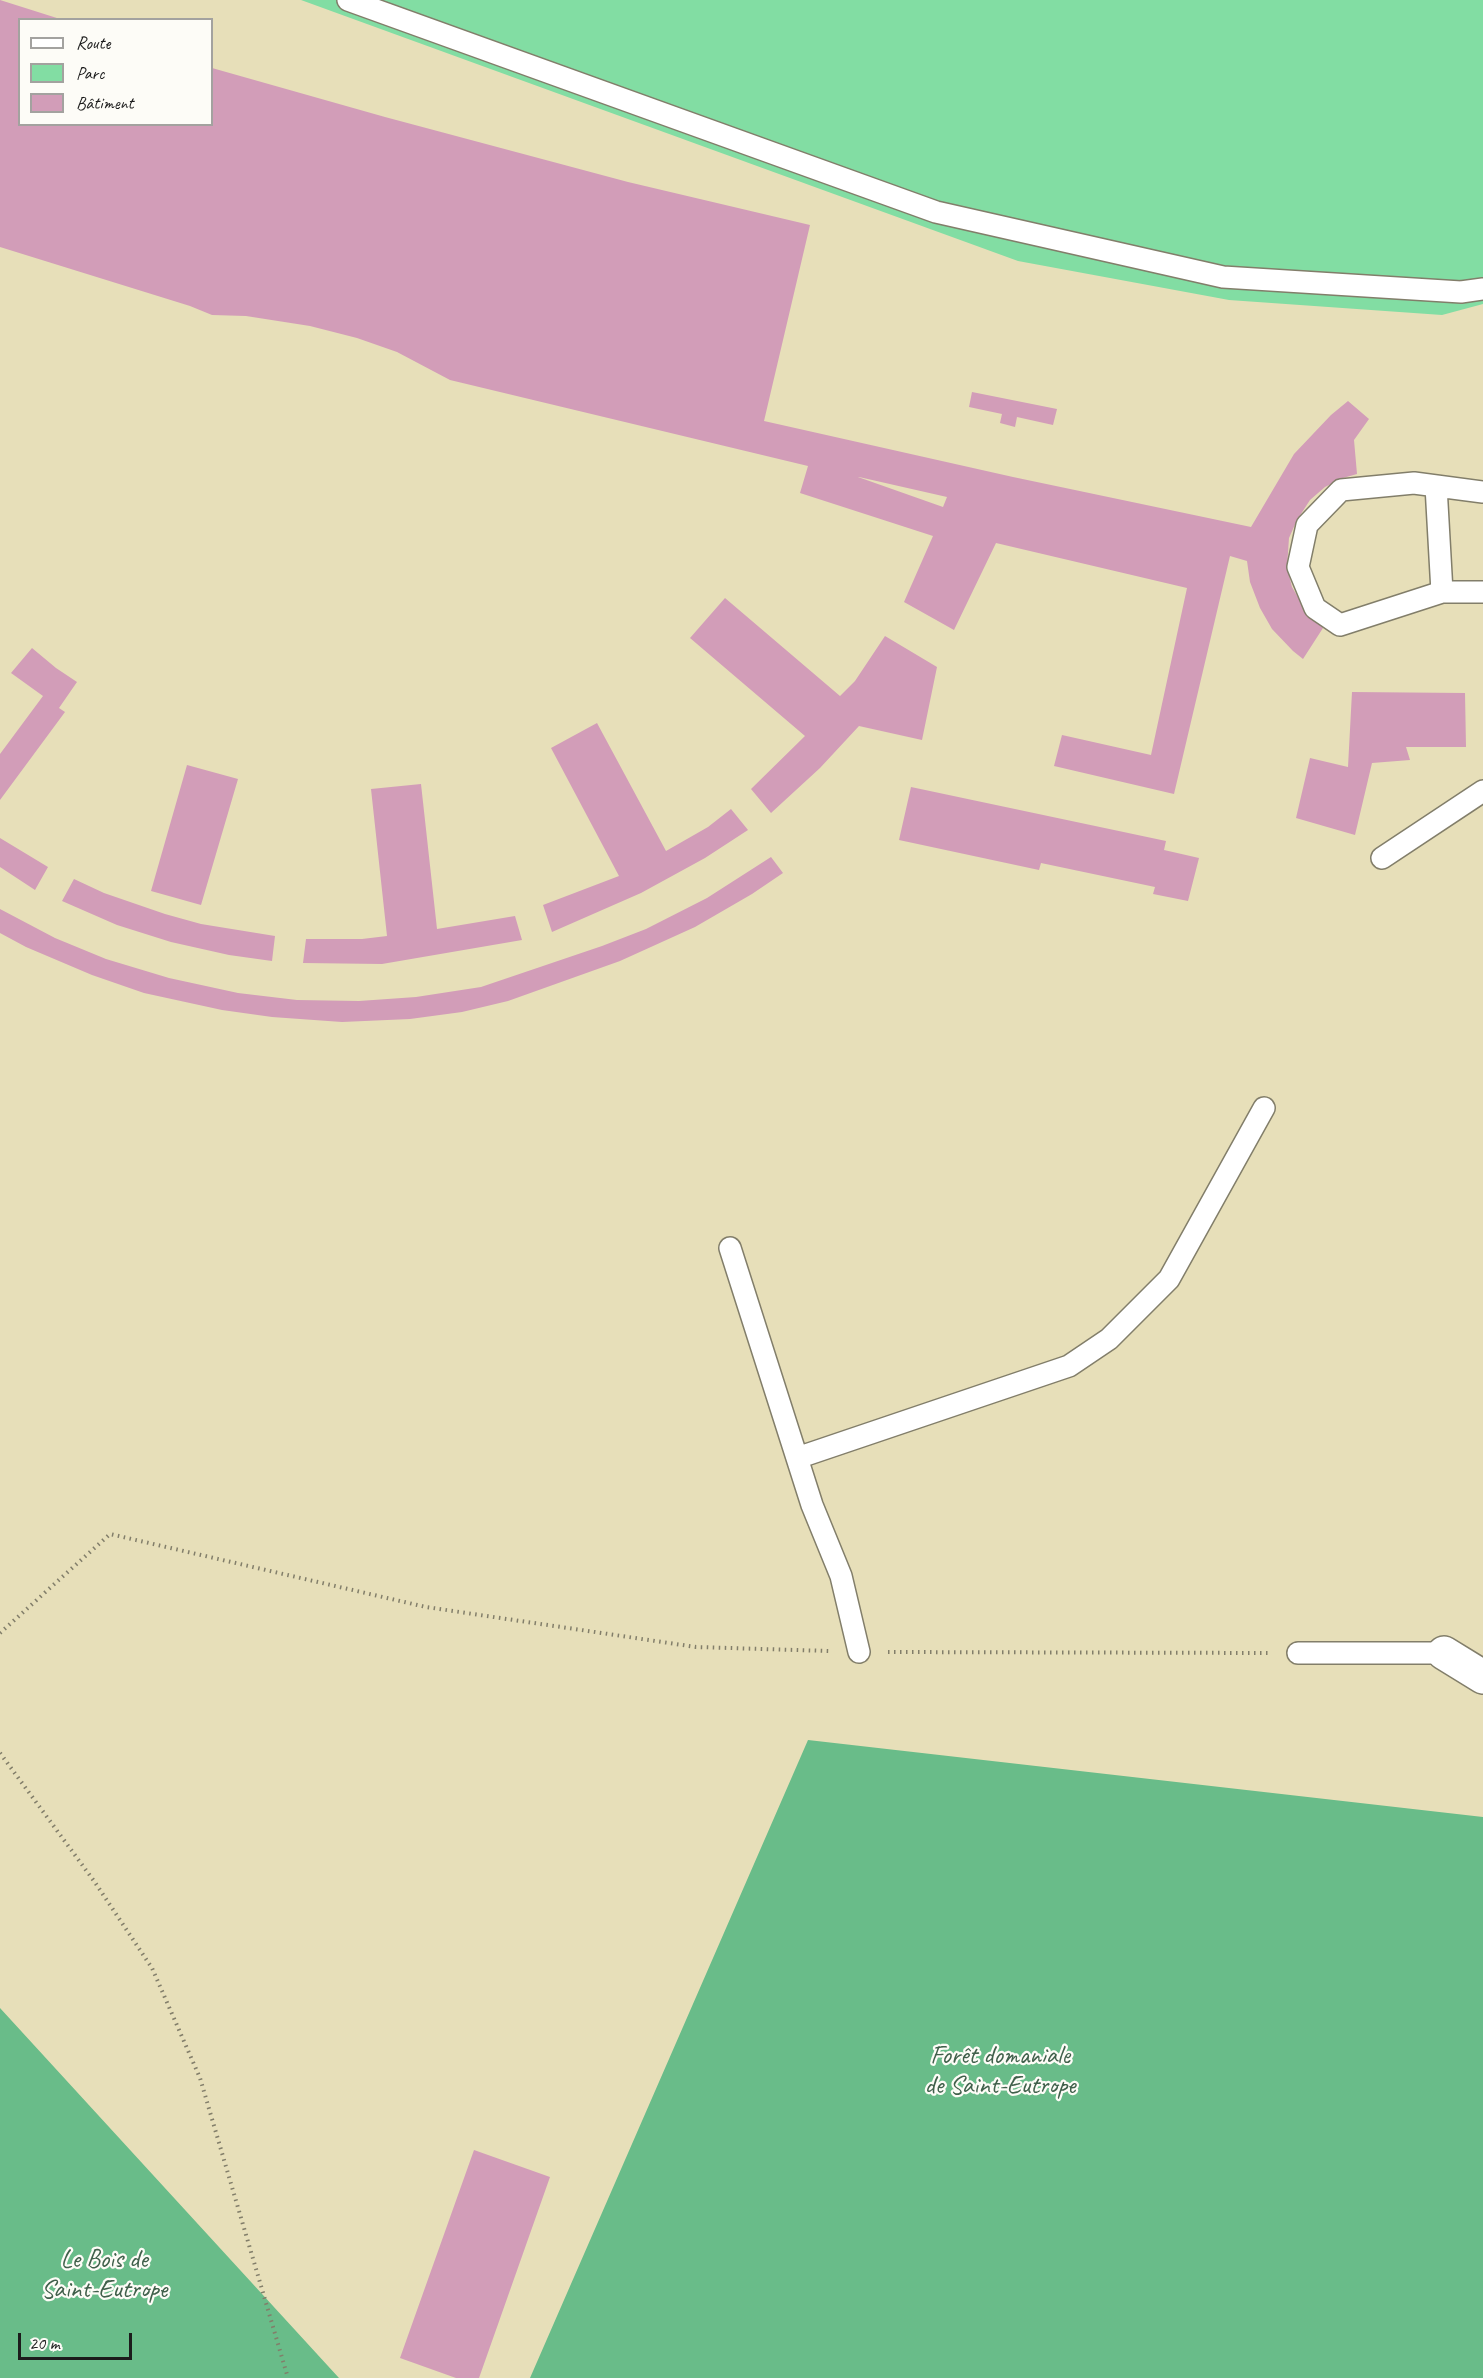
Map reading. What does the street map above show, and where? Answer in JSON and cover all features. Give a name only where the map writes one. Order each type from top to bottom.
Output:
[{"type":"street","points":[[1444,1653],[1483,1649]]},
{"type":"street","points":[[1444,1653],[1483,1677]]},
{"type":"lane","points":[[348,0],[936,212],[1223,276],[1461,292],[1483,289]]},
{"type":"lane","points":[[1483,492],[1414,483],[1341,490],[1307,525],[1298,567],[1314,608],[1340,625],[1442,592],[1483,592]]},
{"type":"lane","points":[[1436,486],[1442,592]]},
{"type":"lane","points":[[1382,858],[1483,791]]},
{"type":"lane","points":[[797,1458],[1070,1366],[1109,1339],[1169,1279],[1264,1108]]},
{"type":"lane","points":[[730,1248],[812,1505],[841,1576],[859,1652]]},
{"type":"lane","points":[[1298,1653],[1444,1653]]},
{"type":"path","points":[[0,1633],[110,1534],[426,1607],[696,1647],[859,1652],[1298,1653]]},
{"type":"path","points":[[0,1753],[94,1881],[152,1968],[200,2078],[288,2378]]},
{"type":"green space","points":[[301,0],[1483,0],[1483,304],[1442,315],[1229,300],[1018,261]]},
{"type":"green space","name":"Forêt domaniale de Saint-Eutrope","points":[[808,1740],[1483,1817],[1483,2378],[530,2378]]},
{"type":"green space","name":"Le Bois de Saint-Eutrope","points":[[0,2008],[339,2378],[0,2378]]},
{"type":"building","points":[[0,0],[57,18],[18,18],[18,126],[213,126],[213,68],[628,182],[810,225],[764,421],[1251,527],[1294,454],[1331,415],[1348,401],[1369,419],[1354,440],[1357,474],[1325,487],[1310,500],[1289,538],[1287,567],[1292,587],[1306,611],[1323,628],[1303,659],[1272,629],[1260,608],[1250,582],[1247,561],[1230,556],[1174,794],[1054,766],[1062,735],[1151,755],[1187,588],[996,543],[954,630],[904,602],[933,536],[800,493],[808,466],[450,380],[397,352],[357,338],[310,326],[246,316],[212,315],[190,306],[0,247]],"holes":[[[858,477],[947,497],[943,507]]]},
{"type":"building","points":[[972,392],[1057,409],[1053,425],[1017,417],[1015,427],[1000,423],[1002,414],[969,407]]},
{"type":"building","points":[[725,598],[840,696],[855,681],[885,636],[937,667],[922,740],[859,726],[820,768],[771,813],[751,789],[805,736],[690,638]]},
{"type":"building","points":[[32,648],[77,682],[59,708],[65,712],[0,800],[0,754],[43,696],[11,673]]},
{"type":"building","points":[[1352,692],[1465,693],[1466,747],[1406,747],[1410,760],[1372,763],[1355,835],[1296,818],[1310,758],[1348,767]]},
{"type":"building","points":[[597,723],[666,851],[708,827],[731,809],[748,830],[705,858],[641,893],[552,932],[543,905],[619,876],[551,748]]},
{"type":"building","points":[[187,765],[238,779],[201,905],[151,891]]},
{"type":"building","points":[[421,784],[437,929],[515,916],[522,940],[382,964],[303,963],[306,939],[362,939],[387,936],[371,789]]},
{"type":"building","points":[[911,787],[1166,841],[1164,850],[1199,858],[1188,901],[1153,894],[1155,887],[1041,863],[1039,870],[899,840]]},
{"type":"building","points":[[0,838],[48,867],[35,890],[0,867]]},
{"type":"building","points":[[771,857],[783,873],[695,927],[620,961],[508,1001],[462,1012],[410,1019],[342,1022],[272,1017],[222,1010],[144,993],[92,975],[26,947],[0,933],[0,909],[55,938],[106,959],[169,978],[238,993],[297,1000],[359,1001],[416,997],[481,987],[646,929],[707,898]]},
{"type":"building","points":[[74,879],[104,893],[165,914],[201,924],[275,936],[272,961],[229,955],[171,942],[117,925],[62,901]]},
{"type":"building","points":[[474,2150],[550,2177],[479,2378],[456,2378],[400,2358]]}]
